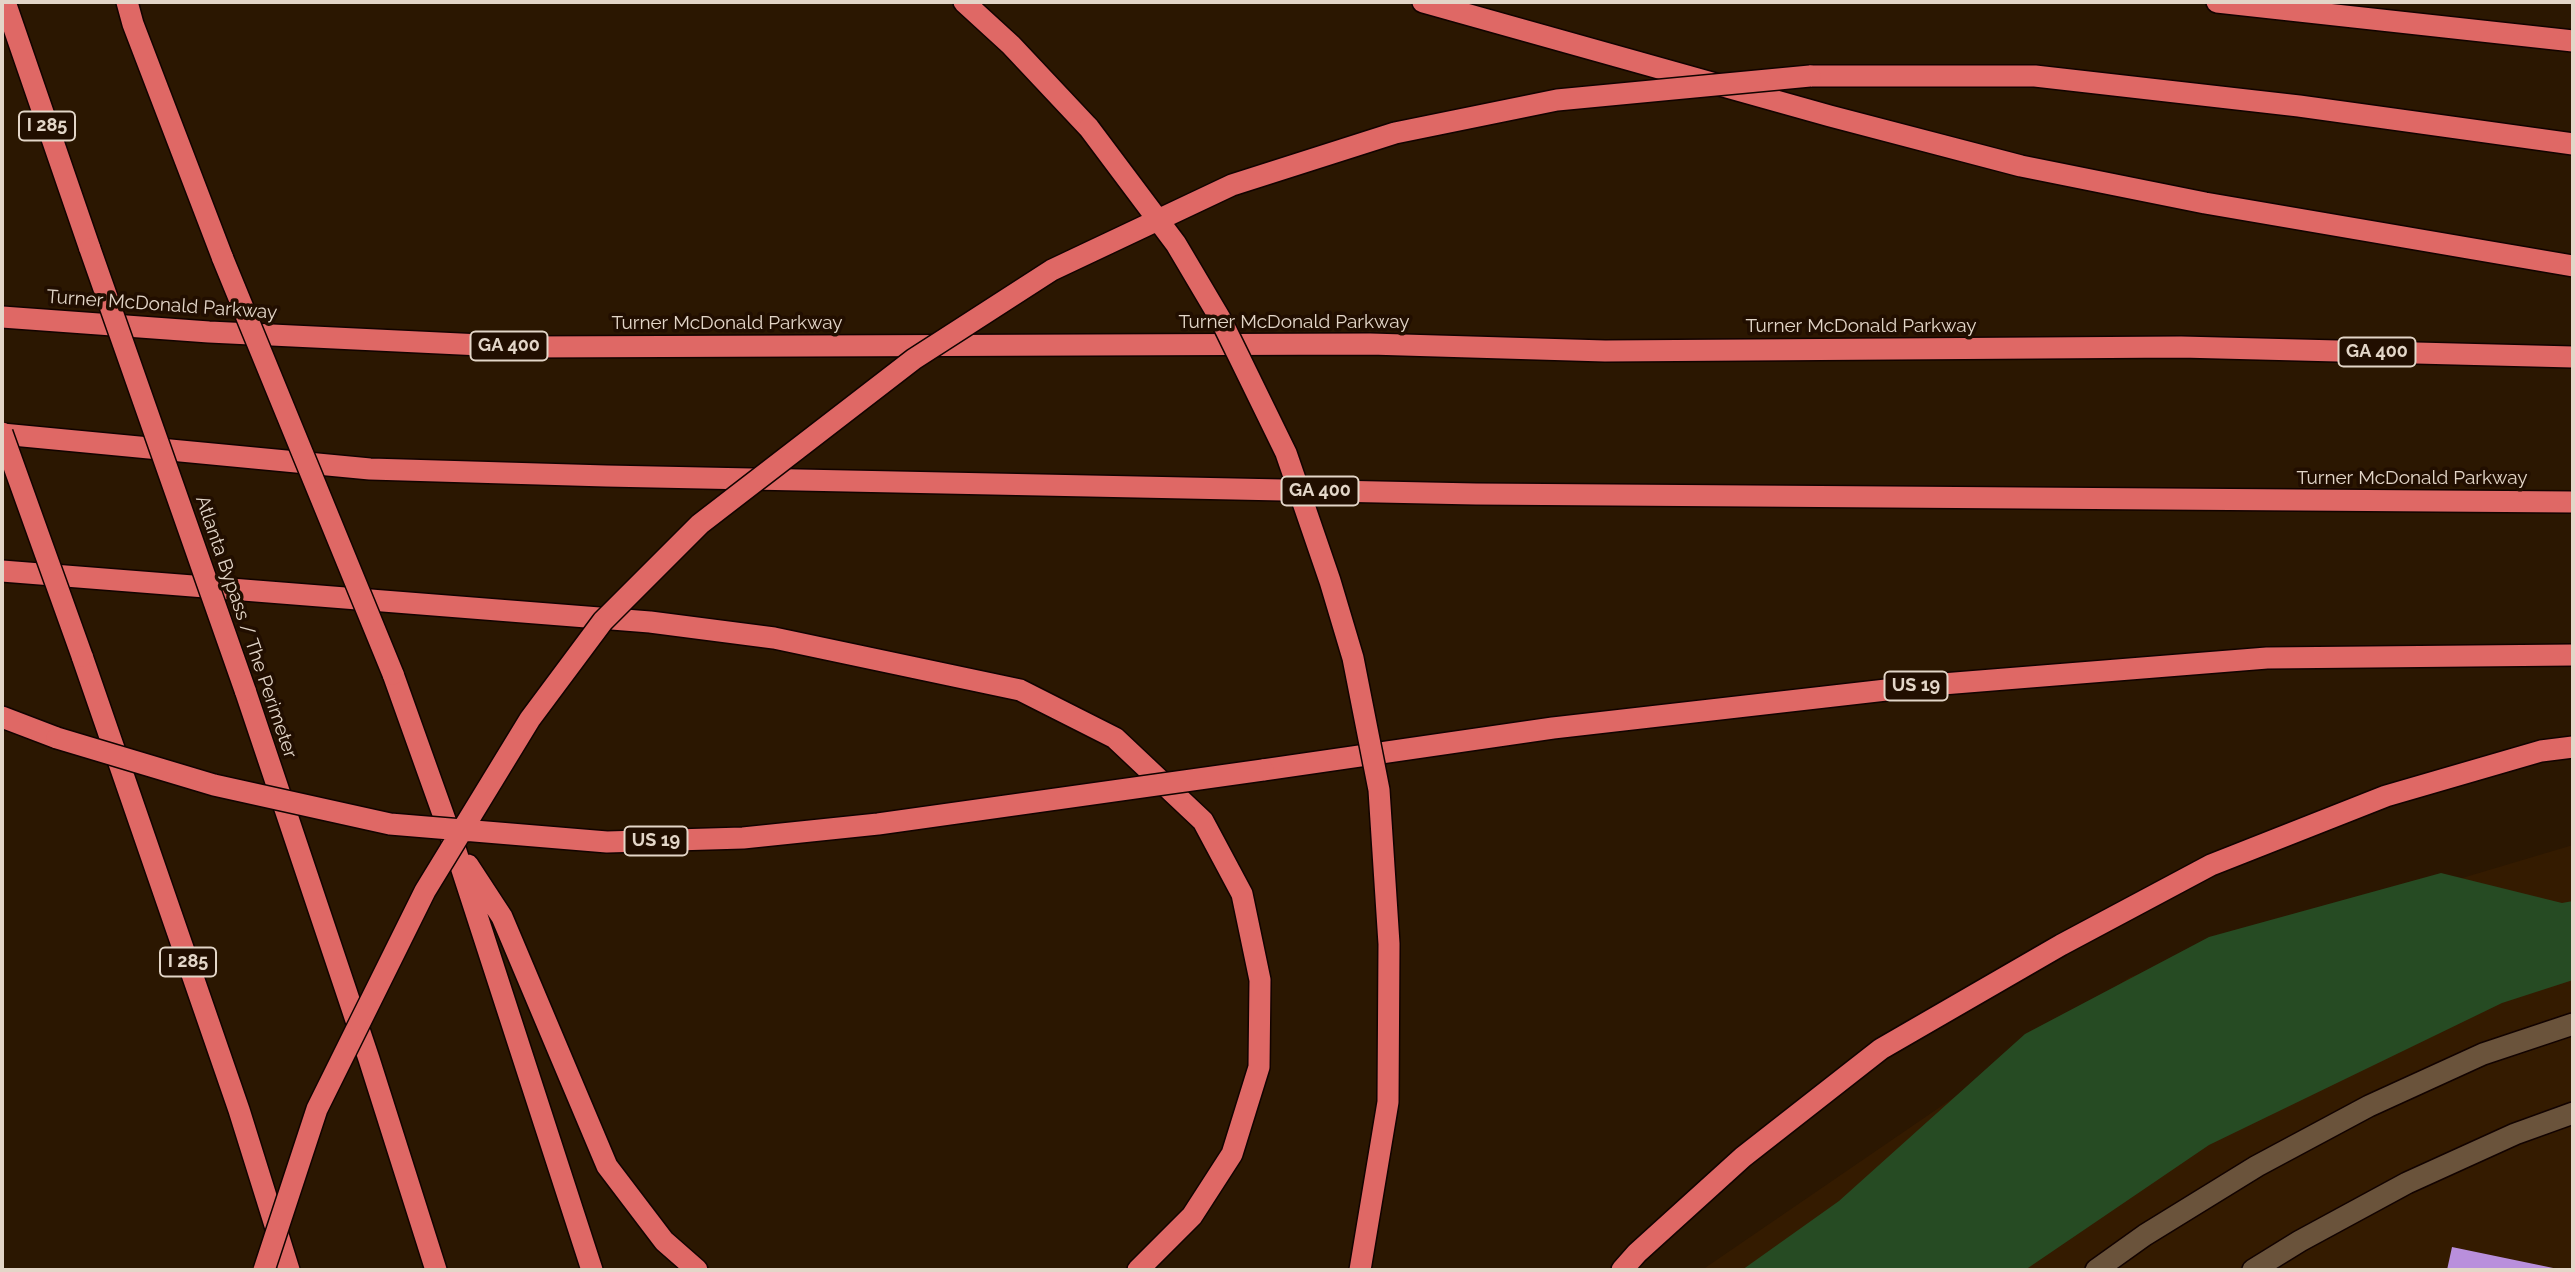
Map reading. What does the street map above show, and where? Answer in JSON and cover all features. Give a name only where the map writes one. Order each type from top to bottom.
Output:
[{"type":"highway","name":"Atlanta Bypass / The Perimeter","points":[[5,2],[245,690],[356,1019],[436,1270]]},
{"type":"highway","points":[[127,2],[223,259],[393,674],[453,842],[592,1270]]},
{"type":"highway","points":[[964,2],[1011,45],[1089,128],[1176,244],[1221,320],[1286,453],[1330,581],[1353,658],[1379,790],[1389,944],[1388,1102],[1360,1270]]},
{"type":"highway","points":[[1423,2],[1830,116],[2021,166],[2205,203],[2573,266]]},
{"type":"highway","points":[[2217,2],[2573,41]]},
{"type":"highway","points":[[264,1270],[317,1109],[425,891],[530,719],[603,621],[700,524],[914,359],[1052,270],[1232,185],[1395,132],[1557,100],[1810,76],[2035,76],[2299,106],[2573,144]]},
{"type":"highway","name":"Turner McDonald Parkway","points":[[9,318],[209,332],[523,347],[1370,344],[1605,351],[2180,347],[2573,357]]},
{"type":"highway","name":"Turner McDonald Parkway","points":[[2,433],[370,469],[606,476],[1476,494],[2573,502]]},
{"type":"highway","name":"I 285","points":[[2,433],[239,1110],[289,1270]]},
{"type":"highway","points":[[2,571],[650,622],[774,638],[1020,690],[1115,738],[1203,821],[1242,894],[1260,980],[1259,1067],[1232,1154],[1192,1216],[1138,1270]]},
{"type":"highway","name":"US 19","points":[[2,717],[57,738],[214,785],[390,824],[607,842],[743,838],[878,824],[1553,728],[1930,685],[2267,658],[2573,655]]},
{"type":"highway","points":[[1622,1270],[1742,1157],[1881,1049],[2061,945],[2211,865],[2386,796],[2541,751],[2573,747]]},
{"type":"highway","points":[[453,842],[502,917],[607,1166],[664,1241],[697,1270]]},
{"type":"street","points":[[2096,1270],[2257,1166],[2369,1106],[2483,1054],[2573,1024]]},
{"type":"street","points":[[2253,1270],[2300,1241],[2407,1183],[2515,1134],[2573,1113]]},
{"type":"shaded area","points":[[2573,845],[2573,1270],[1702,1270],[2130,977]]},
{"type":"green space","points":[[2441,873],[2562,903],[2573,901],[2573,980],[2502,1003],[2209,1145],[2025,1270],[1742,1270],[1839,1201],[2025,1034],[2209,937]]},
{"type":"building","points":[[2452,1247],[2558,1269],[2558,1270],[2447,1270]]}]
